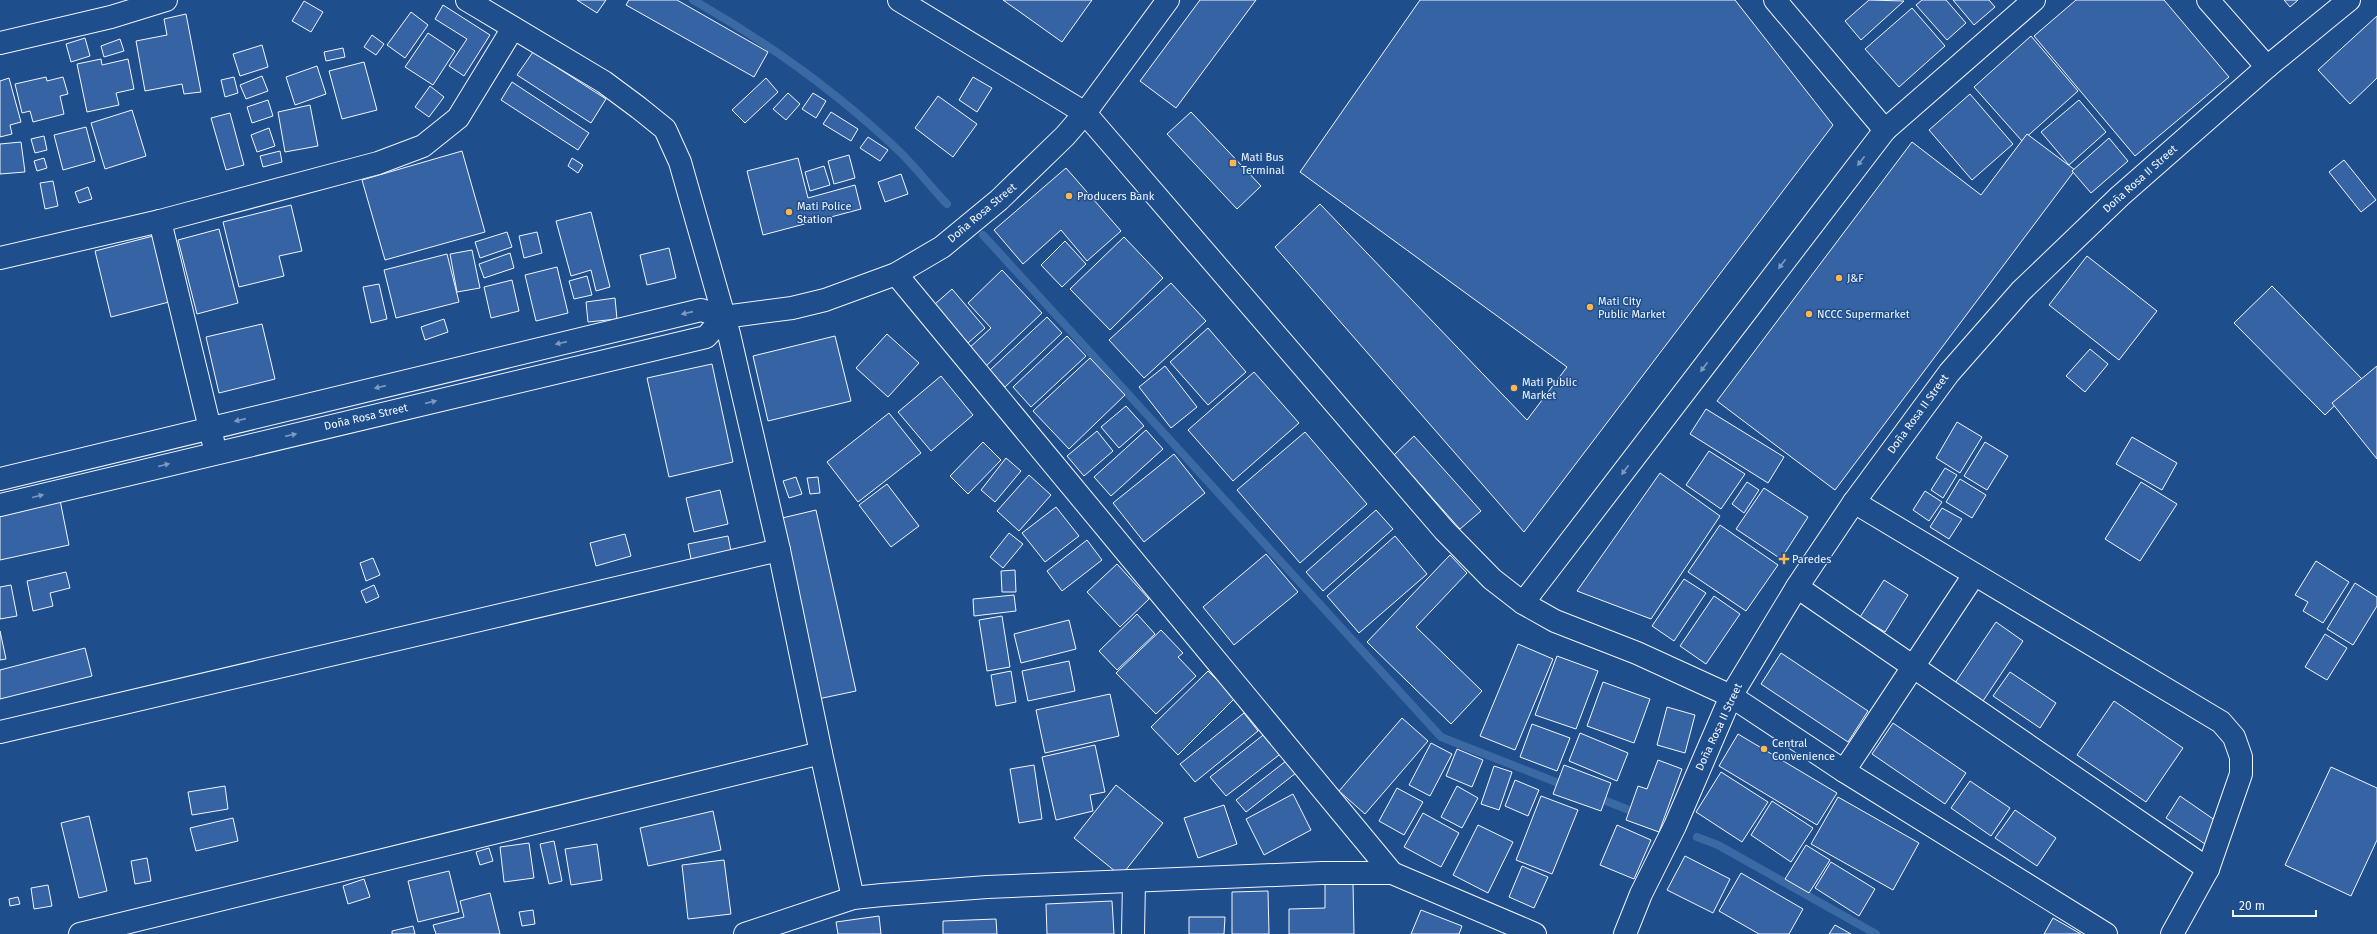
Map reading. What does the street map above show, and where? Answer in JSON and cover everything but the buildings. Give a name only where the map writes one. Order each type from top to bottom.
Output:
[{"type":"street","points":[[0,43],[111,17],[166,0]]},
{"type":"street","points":[[467,0],[604,82],[665,129],[680,162],[724,317],[779,550],[853,898]]},
{"type":"street","points":[[899,0],[1085,113],[1444,530],[1492,579],[1523,603],[1555,621],[1636,653],[1731,696],[1844,771],[2106,934]]},
{"type":"street","name":"Doña Rosa Street","points":[[0,479],[701,310],[724,317],[792,308],[824,300],[896,274],[942,247],[970,225],[1034,168],[1085,113],[1168,0]]},
{"type":"street","points":[[1775,0],[1885,130]]},
{"type":"street","points":[[2208,0],[2267,67]]},
{"type":"street","name":"Doña Rosa II Street","points":[[1625,934],[1641,894],[1675,826],[1731,696],[1797,587],[1854,502],[1949,373],[2021,291],[2120,196],[2267,67],[2349,0]]},
{"type":"street","points":[[1523,603],[1885,130],[2020,5]]},
{"type":"street","points":[[0,258],[160,221],[378,163],[423,146],[458,118],[513,28]]},
{"type":"street","points":[[160,221],[215,453]]},
{"type":"street","points":[[896,274],[1392,873]]},
{"type":"street","name":"Doña Rosa Street","points":[[0,505],[706,337],[724,317]]},
{"type":"street","points":[[1854,502],[2221,722],[2234,737],[2241,757],[2241,774],[2208,870],[2172,934]]},
{"type":"street","points":[[0,732],[779,550]]},
{"type":"street","points":[[1844,771],[1974,575]]},
{"type":"street","points":[[1797,587],[2208,870]]},
{"type":"street","points":[[80,934],[821,753]]},
{"type":"street","points":[[745,934],[853,898],[987,887],[1322,873],[1392,873],[1535,934]]},
{"type":"street","points":[[1133,934],[1134,881]]},
{"type":"waterway","points":[[693,0],[721,16],[775,51],[852,109],[900,152],[947,204]]},
{"type":"waterway","points":[[983,235],[1441,737],[1566,786]]},
{"type":"waterway","points":[[1596,797],[1639,814]]},
{"type":"waterway","points":[[1697,837],[1718,845],[1876,934]]},
{"type":"place","name":"Mati Bus Terminal","points":[[1233,163]]},
{"type":"place","name":"Producers Bank","points":[[1069,196]]},
{"type":"place","name":"Mati Police Station","points":[[789,212]]},
{"type":"place","name":"J&F","points":[[1839,278]]},
{"type":"place","name":"Mati City Public Market","points":[[1590,307]]},
{"type":"place","name":"NCCC Supermarket","points":[[1809,314]]},
{"type":"place","name":"Mati Public Market","points":[[1514,388]]},
{"type":"place","name":"Paredes","points":[[1784,559]]},
{"type":"place","name":"Central Convenience","points":[[1764,749]]}]
